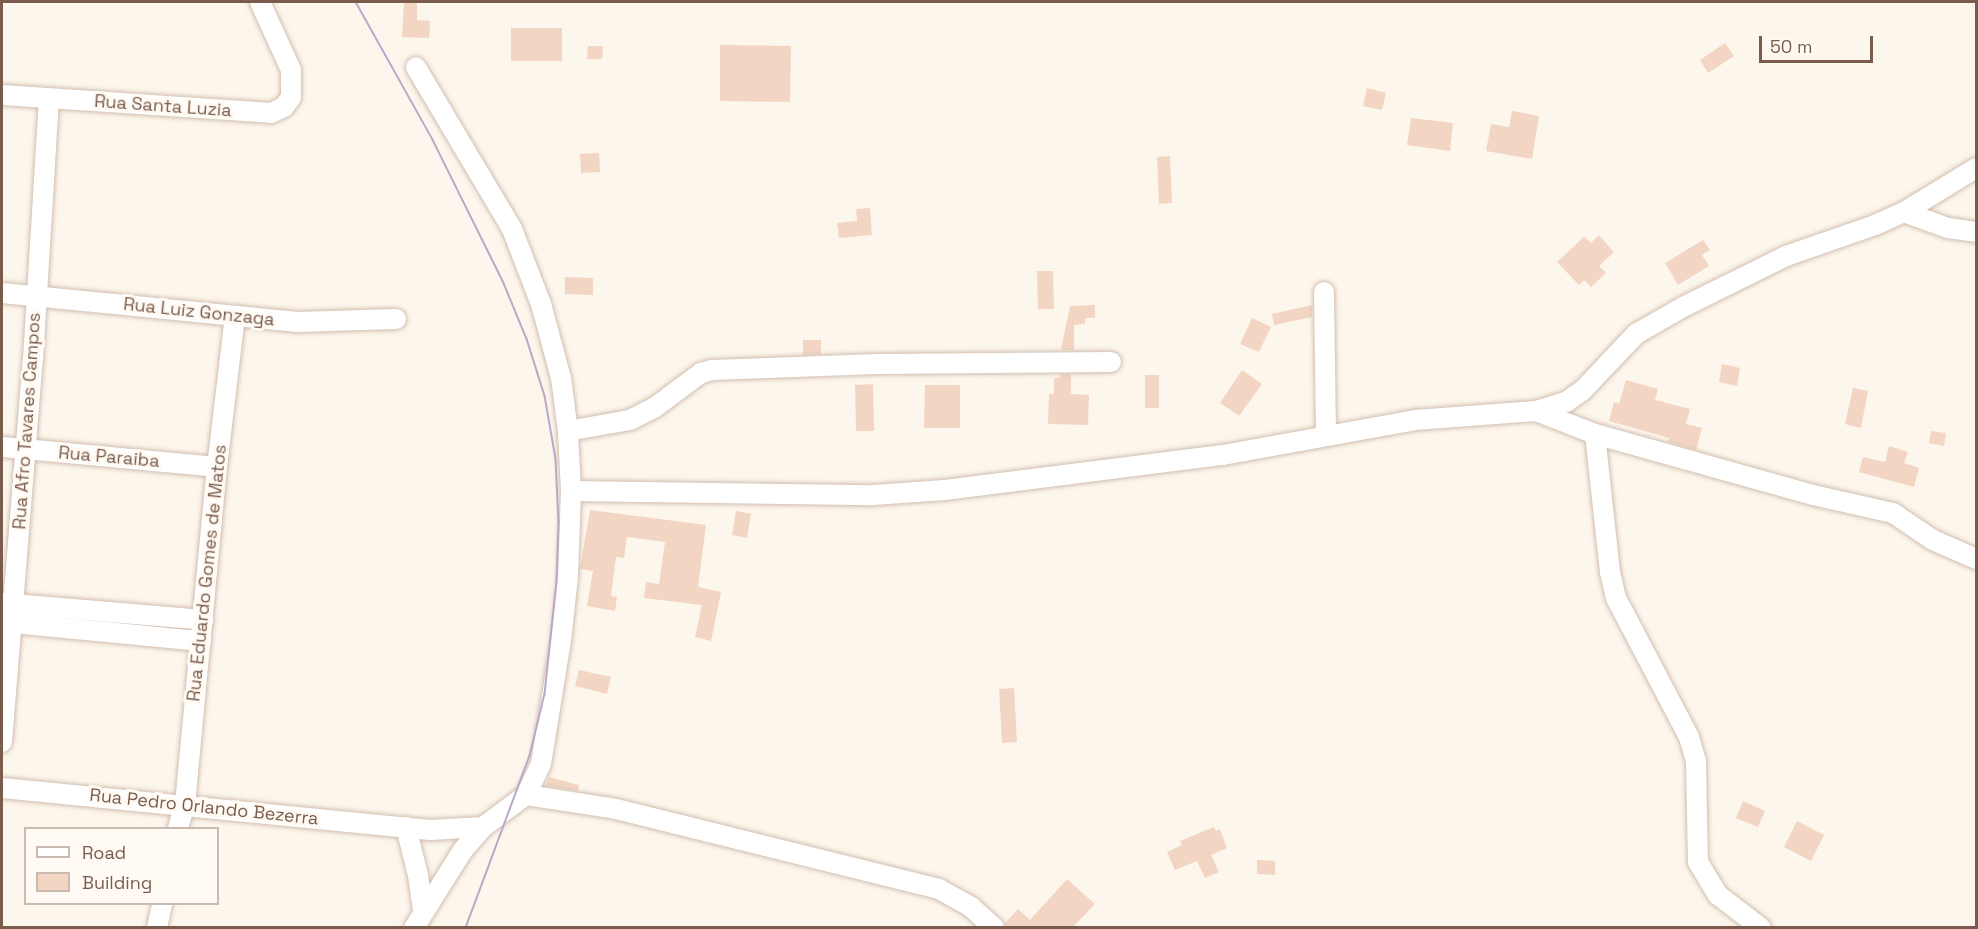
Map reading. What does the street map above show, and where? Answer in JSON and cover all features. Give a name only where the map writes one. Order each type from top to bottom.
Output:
[{"type":"street","name":"Rua Santa Luzia","points":[[2,95],[272,113],[284,107],[291,97],[291,70],[260,2]]},
{"type":"street","points":[[416,67],[512,230],[541,304],[561,378],[568,431],[571,492],[568,577],[556,676],[541,764],[519,801],[483,827],[463,850],[418,920]]},
{"type":"street","name":"Rua Afro Tavares Campos","points":[[2,742],[6,613],[25,449],[49,99]]},
{"type":"street","points":[[571,492],[873,495],[945,490],[1223,455],[1415,420],[1536,411],[1566,402],[1583,390],[1636,334],[1683,308],[1786,256],[1875,225],[1904,212],[1977,168]]},
{"type":"street","points":[[1904,212],[1948,228],[1977,232]]},
{"type":"street","points":[[1324,292],[1326,436]]},
{"type":"street","name":"Rua Luiz Gonzaga","points":[[2,293],[296,322],[396,320]]},
{"type":"street","name":"Rua Eduardo Gomes de Matos","points":[[178,827],[185,804],[217,467],[235,316]]},
{"type":"street","points":[[568,431],[630,420],[654,408],[701,373],[712,369],[877,364],[1111,362]]},
{"type":"street","points":[[1536,411],[1595,434],[1813,495],[1893,513],[1933,540],[1977,559]]},
{"type":"street","points":[[1595,434],[1610,572],[1616,598],[1689,738],[1696,761],[1698,862],[1718,895],[1761,927]]},
{"type":"street","name":"Rua Paraiba","points":[[2,447],[217,467]]},
{"type":"street","points":[[6,613],[203,620]]},
{"type":"street","points":[[6,613],[201,641]]},
{"type":"street","name":"Rua Pedro Orlando Bezerra","points":[[2,788],[440,830],[483,827]]},
{"type":"street","points":[[519,801],[616,810],[939,890],[971,907],[994,927]]},
{"type":"street","points":[[406,827],[416,866],[418,920]]},
{"type":"street","points":[[157,927],[162,905]]},
{"type":"building","points":[[404,2],[417,2],[417,20],[430,21],[429,38],[402,37]]},
{"type":"building","points":[[511,28],[562,28],[562,61],[511,61]]},
{"type":"building","points":[[1725,43],[1734,56],[1708,73],[1700,60]]},
{"type":"building","points":[[720,45],[791,46],[790,102],[720,101]]},
{"type":"building","points":[[588,46],[603,46],[602,59],[587,59]]},
{"type":"building","points":[[1367,88],[1386,93],[1382,110],[1363,106]]},
{"type":"building","points":[[1512,111],[1539,116],[1532,159],[1486,151],[1491,124],[1509,127]]},
{"type":"building","points":[[1411,118],[1453,123],[1450,151],[1407,145]]},
{"type":"building","points":[[599,153],[600,172],[581,173],[580,154]]},
{"type":"building","points":[[1170,156],[1172,203],[1159,204],[1157,157]]},
{"type":"building","points":[[870,208],[872,235],[839,238],[837,223],[857,221],[856,209]]},
{"type":"building","points":[[1599,235],[1614,252],[1599,266],[1606,273],[1591,287],[1584,280],[1579,285],[1557,262],[1584,237],[1591,243]]},
{"type":"building","points":[[1703,240],[1710,250],[1702,255],[1709,266],[1678,285],[1665,263]]},
{"type":"building","points":[[1037,271],[1053,271],[1054,309],[1038,309]]},
{"type":"building","points":[[565,277],[593,278],[593,295],[565,294]]},
{"type":"building","points":[[1095,305],[1095,318],[1085,318],[1085,324],[1074,325],[1074,350],[1061,350],[1070,306]]},
{"type":"building","points":[[1312,305],[1312,317],[1274,325],[1272,314]]},
{"type":"building","points":[[1252,318],[1271,327],[1259,352],[1240,344]]},
{"type":"building","points":[[803,340],[821,340],[821,354],[803,355]]},
{"type":"building","points":[[1722,364],[1740,368],[1737,386],[1719,382]]},
{"type":"building","points":[[1242,370],[1262,384],[1239,416],[1220,403]]},
{"type":"building","points":[[1060,374],[1071,374],[1071,394],[1089,395],[1088,425],[1048,424],[1049,394],[1054,394],[1054,378],[1060,378]]},
{"type":"building","points":[[1145,375],[1159,375],[1159,408],[1145,408]]},
{"type":"building","points":[[1626,380],[1658,389],[1655,400],[1690,409],[1686,424],[1702,428],[1696,450],[1668,442],[1669,438],[1609,421],[1614,402],[1619,404]]},
{"type":"building","points":[[873,384],[874,431],[856,431],[855,385]]},
{"type":"building","points":[[925,385],[960,385],[960,428],[924,428]]},
{"type":"building","points":[[1853,388],[1868,391],[1861,428],[1845,424]]},
{"type":"building","points":[[1931,431],[1946,433],[1944,446],[1929,443]]},
{"type":"building","points":[[1889,446],[1908,452],[1904,463],[1919,468],[1914,487],[1859,472],[1863,457],[1885,462]]},
{"type":"building","points":[[590,510],[706,525],[698,587],[721,592],[711,641],[695,637],[702,605],[644,598],[646,582],[659,584],[665,542],[627,537],[624,558],[616,557],[611,596],[617,597],[615,611],[587,606],[593,571],[580,569]]},
{"type":"building","points":[[736,511],[751,514],[747,538],[732,535]]},
{"type":"building","points":[[579,670],[611,677],[607,694],[575,686]]},
{"type":"building","points":[[1014,688],[1017,742],[1002,743],[999,689]]},
{"type":"building","points":[[549,777],[579,785],[578,791],[546,786]]},
{"type":"building","points":[[1743,801],[1765,811],[1758,827],[1736,818]]},
{"type":"building","points":[[1797,821],[1824,835],[1811,861],[1784,847]]},
{"type":"building","points":[[1214,827],[1216,831],[1220,829],[1227,848],[1211,855],[1219,872],[1205,878],[1197,861],[1175,870],[1167,852],[1182,845],[1180,841]]},
{"type":"building","points":[[1257,860],[1275,861],[1275,875],[1257,874]]},
{"type":"building","points":[[1067,879],[1095,904],[1073,927],[1006,927],[1005,923],[1018,909],[1030,920]]},
{"type":"tram line","points":[[356,2],[433,140],[503,281],[527,339],[545,396],[556,459],[559,522],[557,582],[545,694],[530,756],[466,928]]}]
